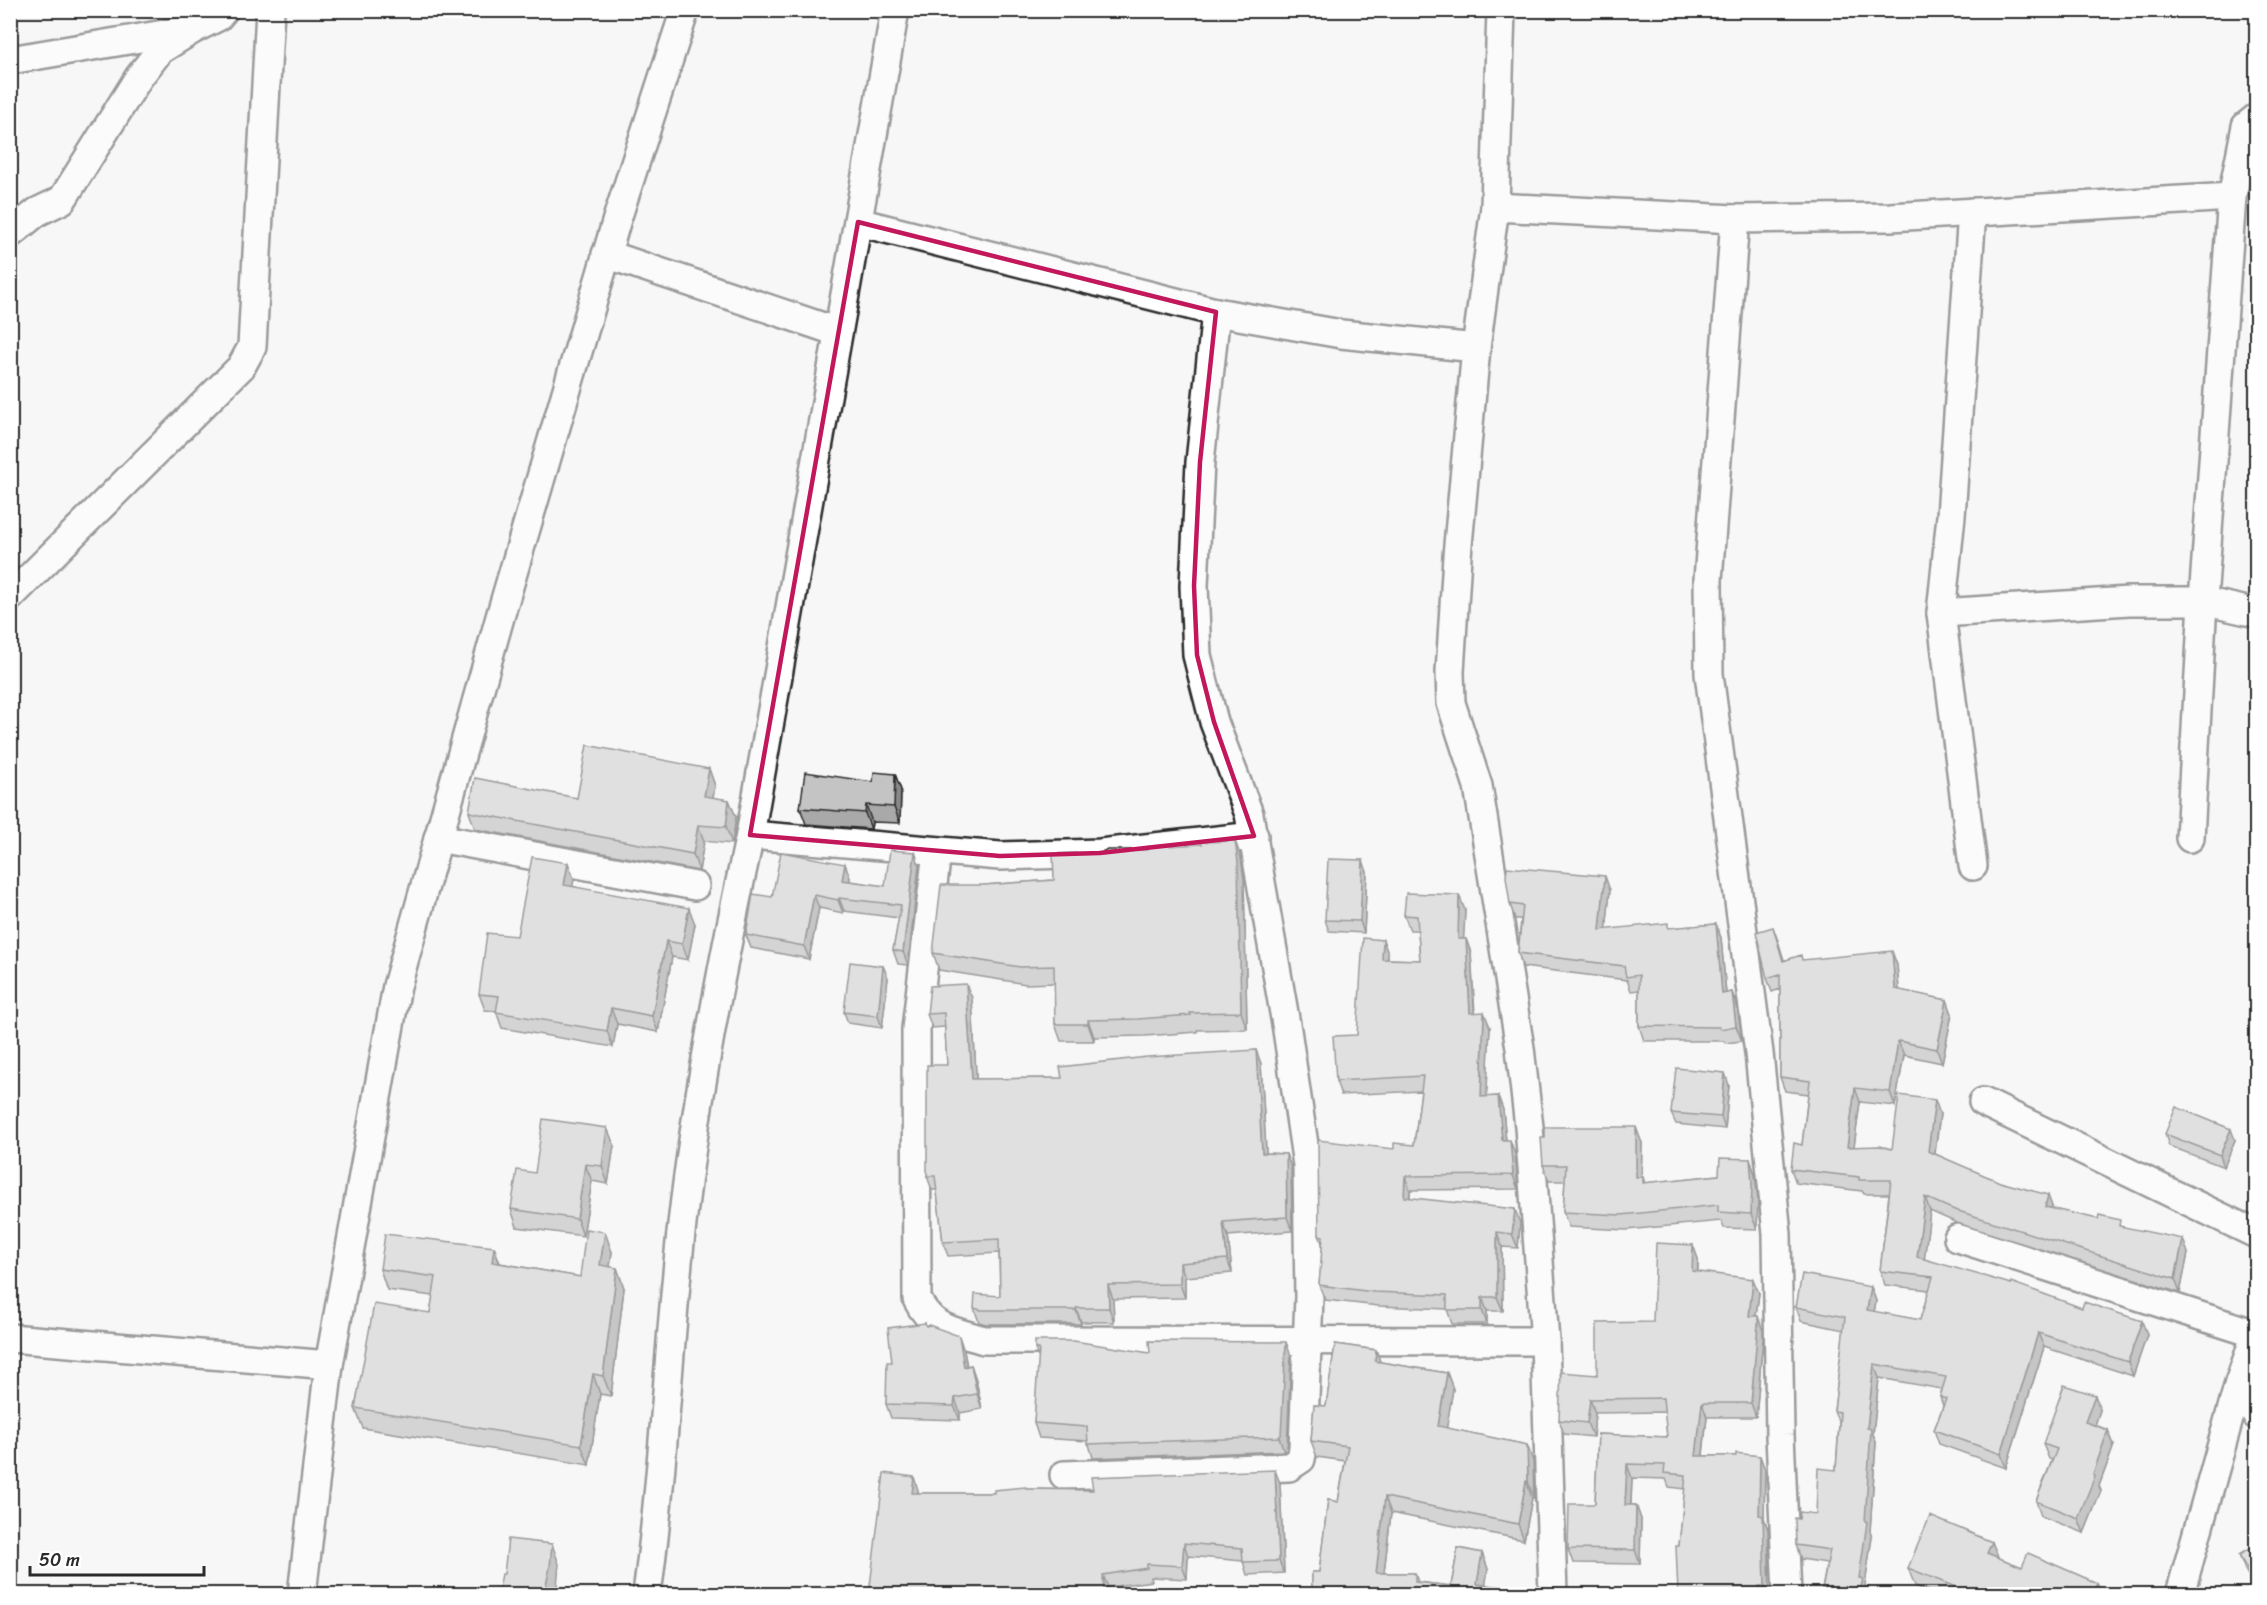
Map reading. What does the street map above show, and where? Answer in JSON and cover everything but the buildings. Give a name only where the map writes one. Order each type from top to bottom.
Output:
[{"type":"street","points":[[10,234],[37,212],[62,200],[139,77],[160,50],[218,17],[224,10]]},
{"type":"street","points":[[10,597],[241,368],[252,347],[270,10]]},
{"type":"street","points":[[302,1594],[329,1365],[398,986],[500,617],[606,254],[685,10]]},
{"type":"street","points":[[647,1594],[657,1523],[682,1224],[706,1050],[750,835],[895,10]]},
{"type":"street","points":[[1501,10],[1495,207],[1476,348],[1457,556],[1450,672],[1451,703],[1478,786],[1520,1048],[1529,1127],[1545,1341],[1553,1594]]},
{"type":"street","points":[[10,60],[194,29]]},
{"type":"street","points":[[2190,838],[2203,601],[2232,197],[2246,126],[2256,118]]},
{"type":"street","points":[[1495,207],[1734,219],[1890,217],[2232,197]]},
{"type":"street","points":[[1972,212],[1951,516],[1941,613],[1973,866]]},
{"type":"street","points":[[1734,219],[1708,580],[1709,674],[1759,1053],[1777,1234],[1780,1435],[1787,1594]]},
{"type":"street","points":[[858,222],[1216,312],[1341,334],[1476,348]]},
{"type":"street","points":[[606,254],[838,332]]},
{"type":"street","points":[[1064,1475],[1289,1467],[1301,1459],[1304,1448],[1309,1297],[1307,1165],[1254,836],[1249,814],[1214,722],[1197,655],[1194,586],[1200,462],[1216,312]]},
{"type":"street","points":[[1941,613],[2129,601],[2203,601],[2256,613]]},
{"type":"street","points":[[750,835],[1000,856],[1100,853],[1254,836]]},
{"type":"street","points":[[438,838],[695,886]]},
{"type":"street","points":[[937,851],[916,1029],[917,1299],[924,1314],[938,1326],[984,1340],[1545,1341]]},
{"type":"street","points":[[1983,1102],[2256,1234]]},
{"type":"street","points":[[1958,1238],[2256,1334],[2239,1383],[2181,1594]]},
{"type":"street","points":[[10,1338],[329,1365]]},
{"type":"street","points":[[2239,1383],[2256,1415]]},
{"type":"highlighted area","points":[[858,222],[1216,312],[1200,462],[1194,586],[1197,655],[1214,722],[1254,836],[1100,853],[1000,856],[750,835]]}]
